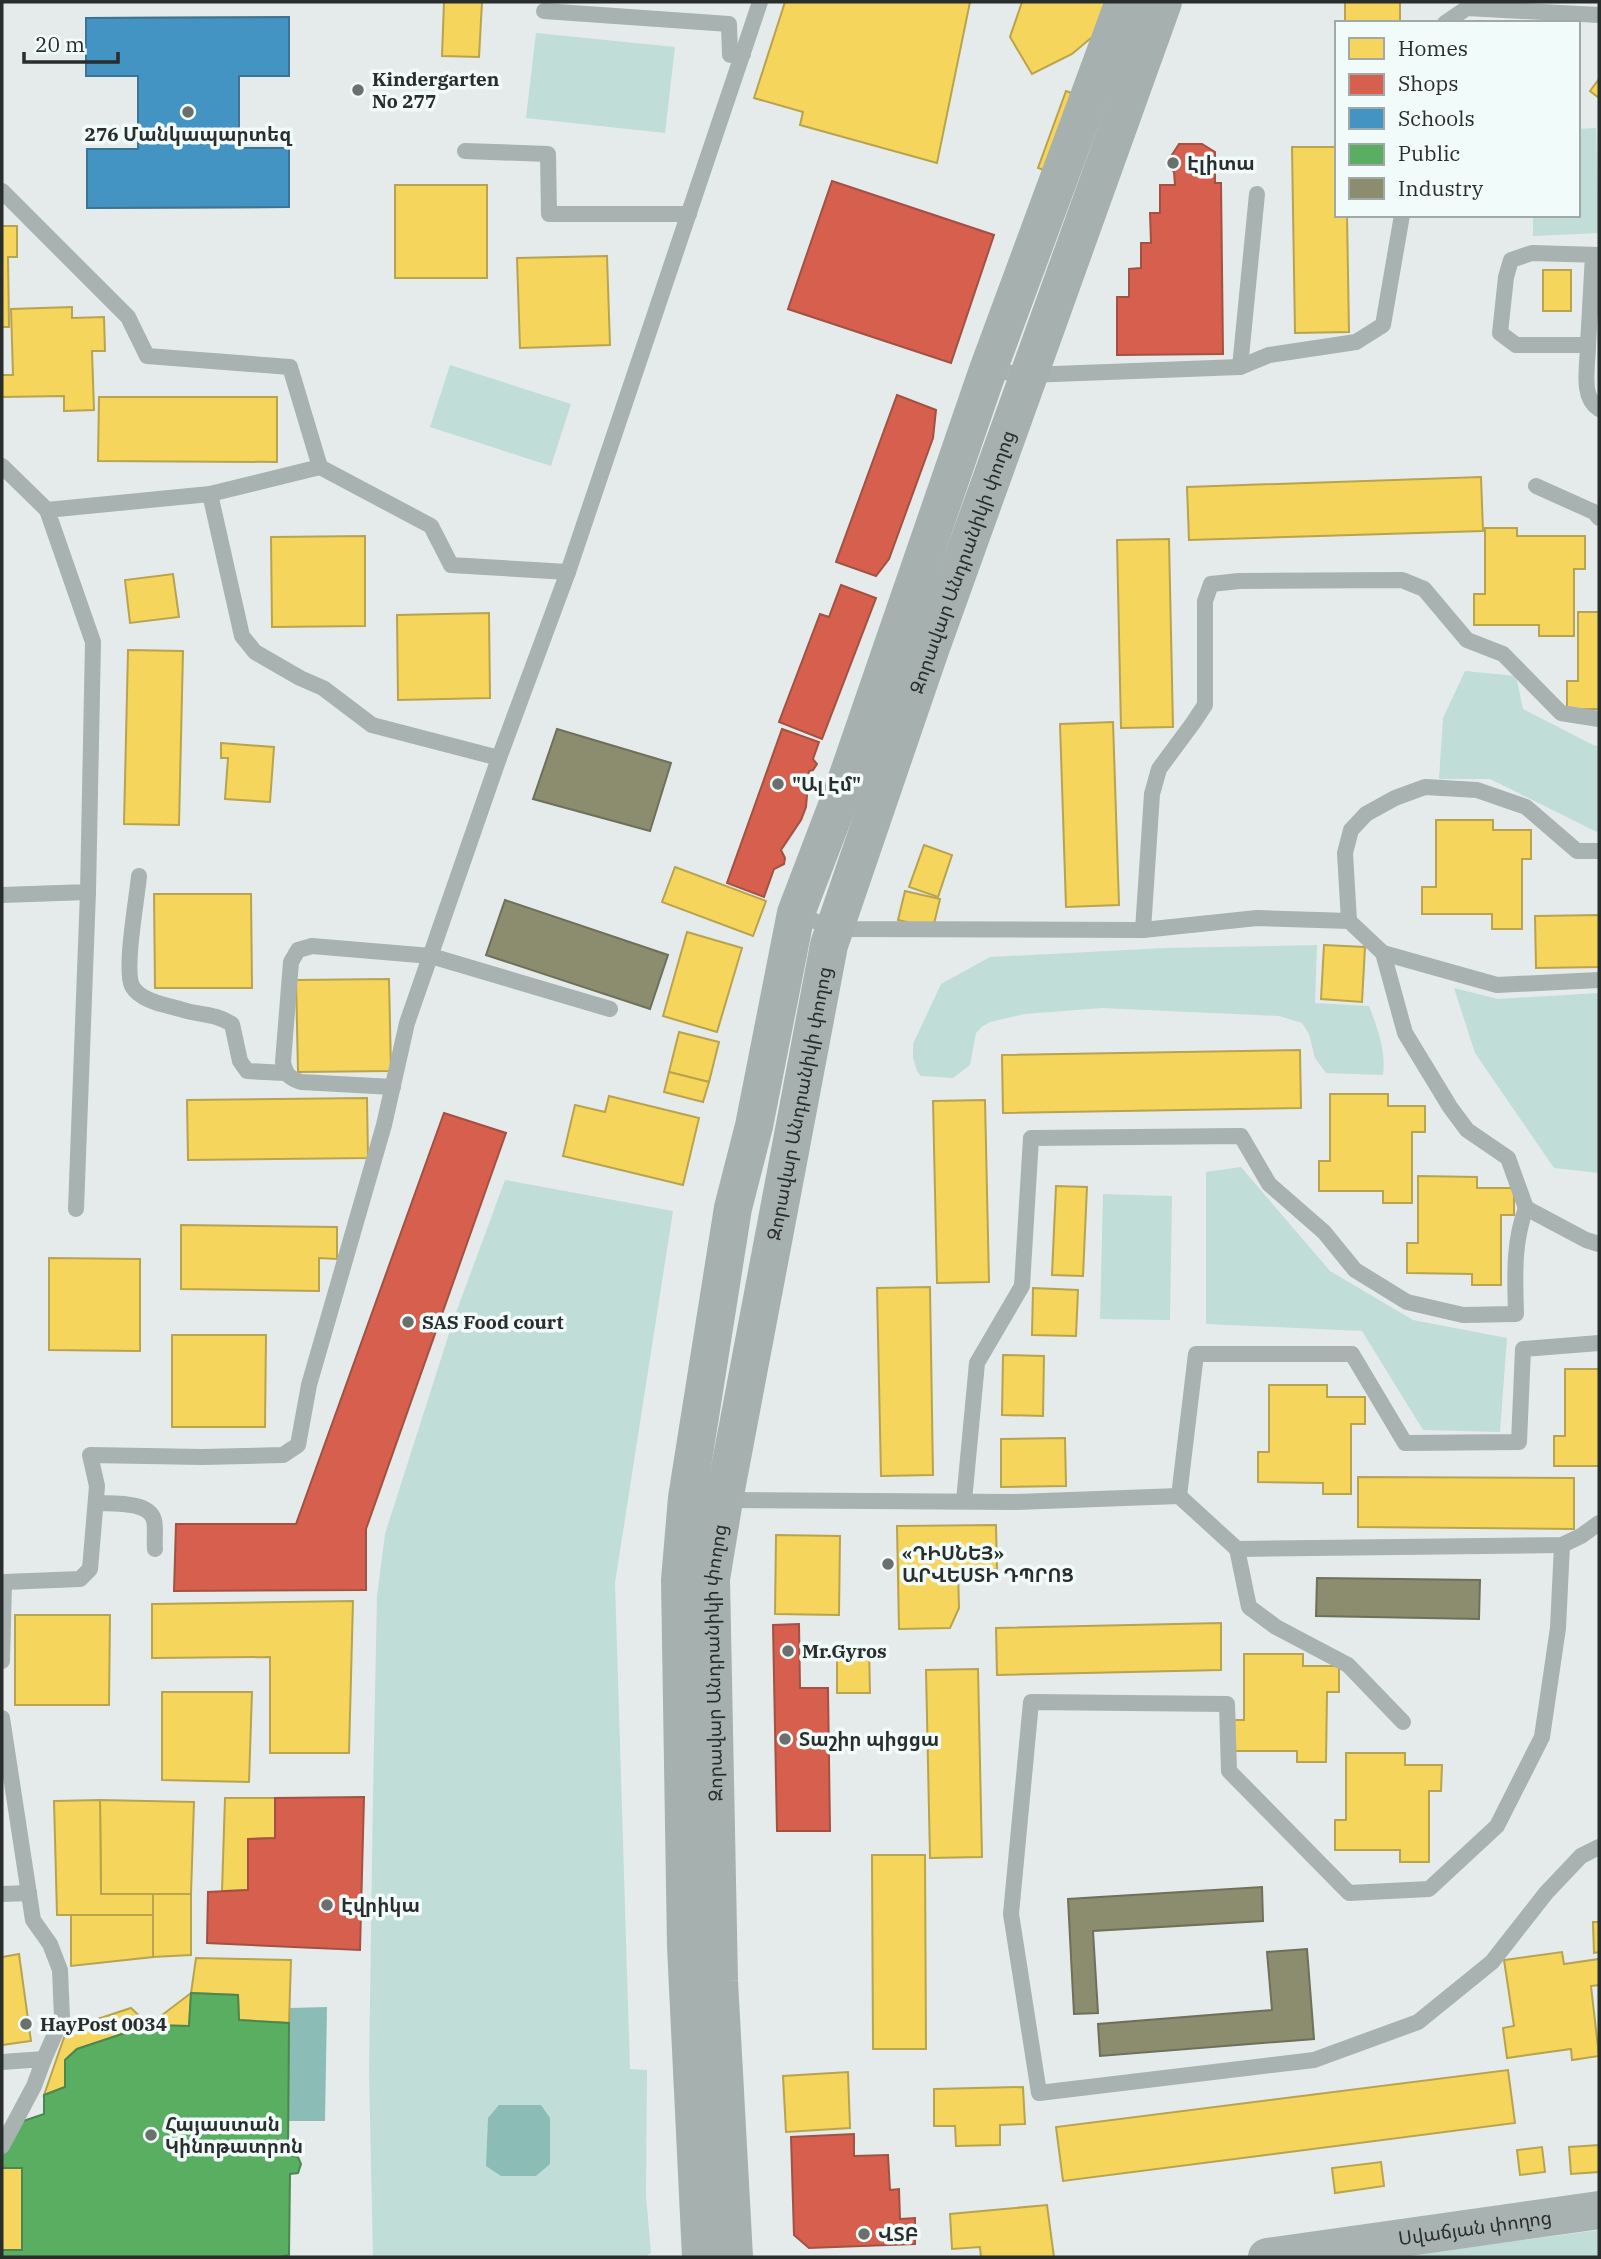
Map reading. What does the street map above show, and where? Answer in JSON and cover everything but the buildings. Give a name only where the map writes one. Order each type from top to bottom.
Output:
[{"type":"main road","name":"Զորավար Անդրանիկի փողոց","points":[[734,2257],[719,1981],[712,1579],[705,1499],[733,1208],[754,1126],[796,913],[843,790],[988,370],[1124,2]]},
{"type":"main road","name":"Զորավար Անդրանիկի փողոց","points":[[701,2257],[685,1933],[680,1580],[705,1499],[829,944],[1027,375],[1163,2]]},
{"type":"street","name":"Սվաճյան փողոց","points":[[1267,2257],[1599,2210]]},
{"type":"lane","points":[[2,1661],[4,1582],[80,1579],[90,1569],[97,1486],[90,1455],[283,1455],[298,1445],[309,1385],[384,1125],[407,1023],[499,758],[568,572],[760,2]]},
{"type":"lane","points":[[1448,21],[1466,8],[1599,15]]},
{"type":"lane","points":[[544,11],[729,24],[730,55],[743,54]]},
{"type":"lane","points":[[466,150],[548,154],[549,214],[689,214]]},
{"type":"lane","points":[[2,191],[128,317],[147,356],[290,367],[320,467]]},
{"type":"lane","points":[[1240,367],[1257,194]]},
{"type":"lane","points":[[988,370],[1027,375],[1240,367],[1269,355],[1356,342],[1383,325],[1402,217]]},
{"type":"lane","points":[[1588,345],[1516,345],[1500,332],[1506,277],[1511,260],[1532,253],[1596,255],[1588,345],[1587,393],[1591,404],[1599,409]]},
{"type":"lane","points":[[2,466],[47,510],[93,642],[88,892],[76,1209]]},
{"type":"lane","points":[[47,510],[210,494],[320,467],[431,526],[451,565],[568,572]]},
{"type":"lane","points":[[1536,486],[1594,512],[1599,518]]},
{"type":"lane","points":[[210,494],[242,636],[256,652],[323,688],[372,725],[499,758]]},
{"type":"lane","points":[[1143,930],[1152,794],[1159,769],[1205,705],[1205,601],[1211,584],[1239,581],[1402,580],[1424,589],[1467,640],[1503,654],[1561,713],[1599,719]]},
{"type":"lane","points":[[1349,921],[1345,853],[1351,830],[1366,814],[1395,798],[1425,787],[1477,790],[1526,807],[1577,851],[1599,850]]},
{"type":"lane","points":[[139,876],[130,966],[132,986],[145,998],[188,1012],[218,1016],[232,1024],[240,1061],[247,1071],[285,1073]]},
{"type":"lane","points":[[2,895],[88,892]]},
{"type":"lane","points":[[796,913],[835,929],[1143,930],[1256,918],[1349,921],[1383,953],[1496,985],[1599,979]]},
{"type":"lane","points":[[393,1087],[301,1082],[285,1073],[283,1062],[291,962],[298,950],[313,946],[431,956],[610,1009]]},
{"type":"lane","points":[[1383,953],[1405,1033],[1467,1130],[1508,1158],[1527,1208],[1586,1240],[1599,1244]]},
{"type":"lane","points":[[964,1501],[977,1363],[1022,1286],[1031,1138],[1241,1136],[1269,1184],[1324,1231],[1355,1269],[1408,1302],[1463,1315],[1516,1314],[1518,1229],[1527,1208]]},
{"type":"lane","points":[[1179,1496],[1196,1354],[1352,1354],[1405,1443],[1519,1442],[1523,1349],[1599,1343]]},
{"type":"lane","points":[[705,1499],[964,1501],[1179,1496],[1237,1549],[1249,1607],[1276,1627],[1348,1665],[1403,1722]]},
{"type":"lane","points":[[97,1503],[145,1508],[153,1518],[155,1549]]},
{"type":"lane","points":[[1237,1549],[1562,1545],[1599,1523]]},
{"type":"lane","points":[[1562,1545],[1558,1628],[1542,1737],[1497,1826],[1429,1889],[1349,1892],[1229,1771],[1227,1704],[1031,1702],[1010,1914],[1039,2093],[1314,2060],[1418,2022],[1492,1962],[1546,1892],[1581,1856],[1599,1847]]},
{"type":"lane","points":[[2,1718],[33,1920],[50,1944],[60,1970],[62,2018],[29,2095],[2,2146]]},
{"type":"lane","points":[[2,1894],[29,1893]]},
{"type":"lane","points":[[2,2063],[44,2059]]},
{"type":"green space","points":[[536,33],[675,47],[665,133],[526,118]]},
{"type":"green space","points":[[1596,128],[1599,233],[1533,236],[1533,217],[1580,217],[1580,129]]},
{"type":"green space","points":[[450,365],[571,404],[551,466],[430,427]]},
{"type":"green space","points":[[1465,671],[1516,676],[1523,709],[1599,746],[1599,833],[1490,779],[1439,779],[1443,718]]},
{"type":"green space","points":[[1317,945],[1315,1003],[1369,1006],[1382,1049],[1383,1075],[1326,1073],[1315,1058],[1309,1034],[1302,1023],[1279,1016],[1102,1008],[1025,1014],[990,1022],[976,1033],[970,1065],[953,1078],[921,1076],[913,1058],[913,1044],[941,984],[990,957],[1166,948]]},
{"type":"green space","points":[[1454,988],[1498,999],[1599,993],[1599,1173],[1554,1168],[1475,1053]]},
{"type":"green space","points":[[1241,1167],[1330,1271],[1413,1320],[1507,1338],[1500,1432],[1423,1430],[1362,1331],[1206,1324],[1206,1172]]},
{"type":"green space","points":[[505,1180],[673,1211],[615,1583],[630,2069],[647,2070],[646,2196],[651,2253],[645,2257],[373,2257],[369,2072],[377,1596],[385,1534],[454,1318]]},
{"type":"green space","points":[[1103,1194],[1172,1196],[1170,1320],[1100,1319]]},
{"type":"green space","points":[[1599,2230],[1599,2257],[1394,2257]]},
{"type":"water","points":[[327,2007],[325,2121],[288,2121],[289,2008]]},
{"type":"water","points":[[499,2105],[541,2105],[550,2118],[550,2164],[536,2176],[501,2176],[486,2166],[488,2118]]},
{"type":"place","name":"Kindergarten No 277","points":[[358,90]]},
{"type":"place","name":"276 Մանկապարտեզ","points":[[188,112]]},
{"type":"place","name":"Էլիտա","points":[[1173,163]]},
{"type":"place","name":"\"Ալ Էմ\"","points":[[778,784]]},
{"type":"place","name":"SAS Food court","points":[[408,1322]]},
{"type":"place","name":"«ԴԻՍՆԵՅ» ԱՐՎԵՍՏԻ ԴՊՐՈՑ","points":[[888,1564]]},
{"type":"place","name":"Mr.Gyros","points":[[788,1651]]},
{"type":"place","name":"Տաշիր պիցցա","points":[[785,1739]]},
{"type":"place","name":"Էվրիկա","points":[[327,1905]]},
{"type":"place","name":"HayPost 0034","points":[[26,2024]]},
{"type":"place","name":"Հայաստան Կինոթատրոն","points":[[151,2135]]},
{"type":"place","name":"ՎՏԲ","points":[[864,2234]]}]
